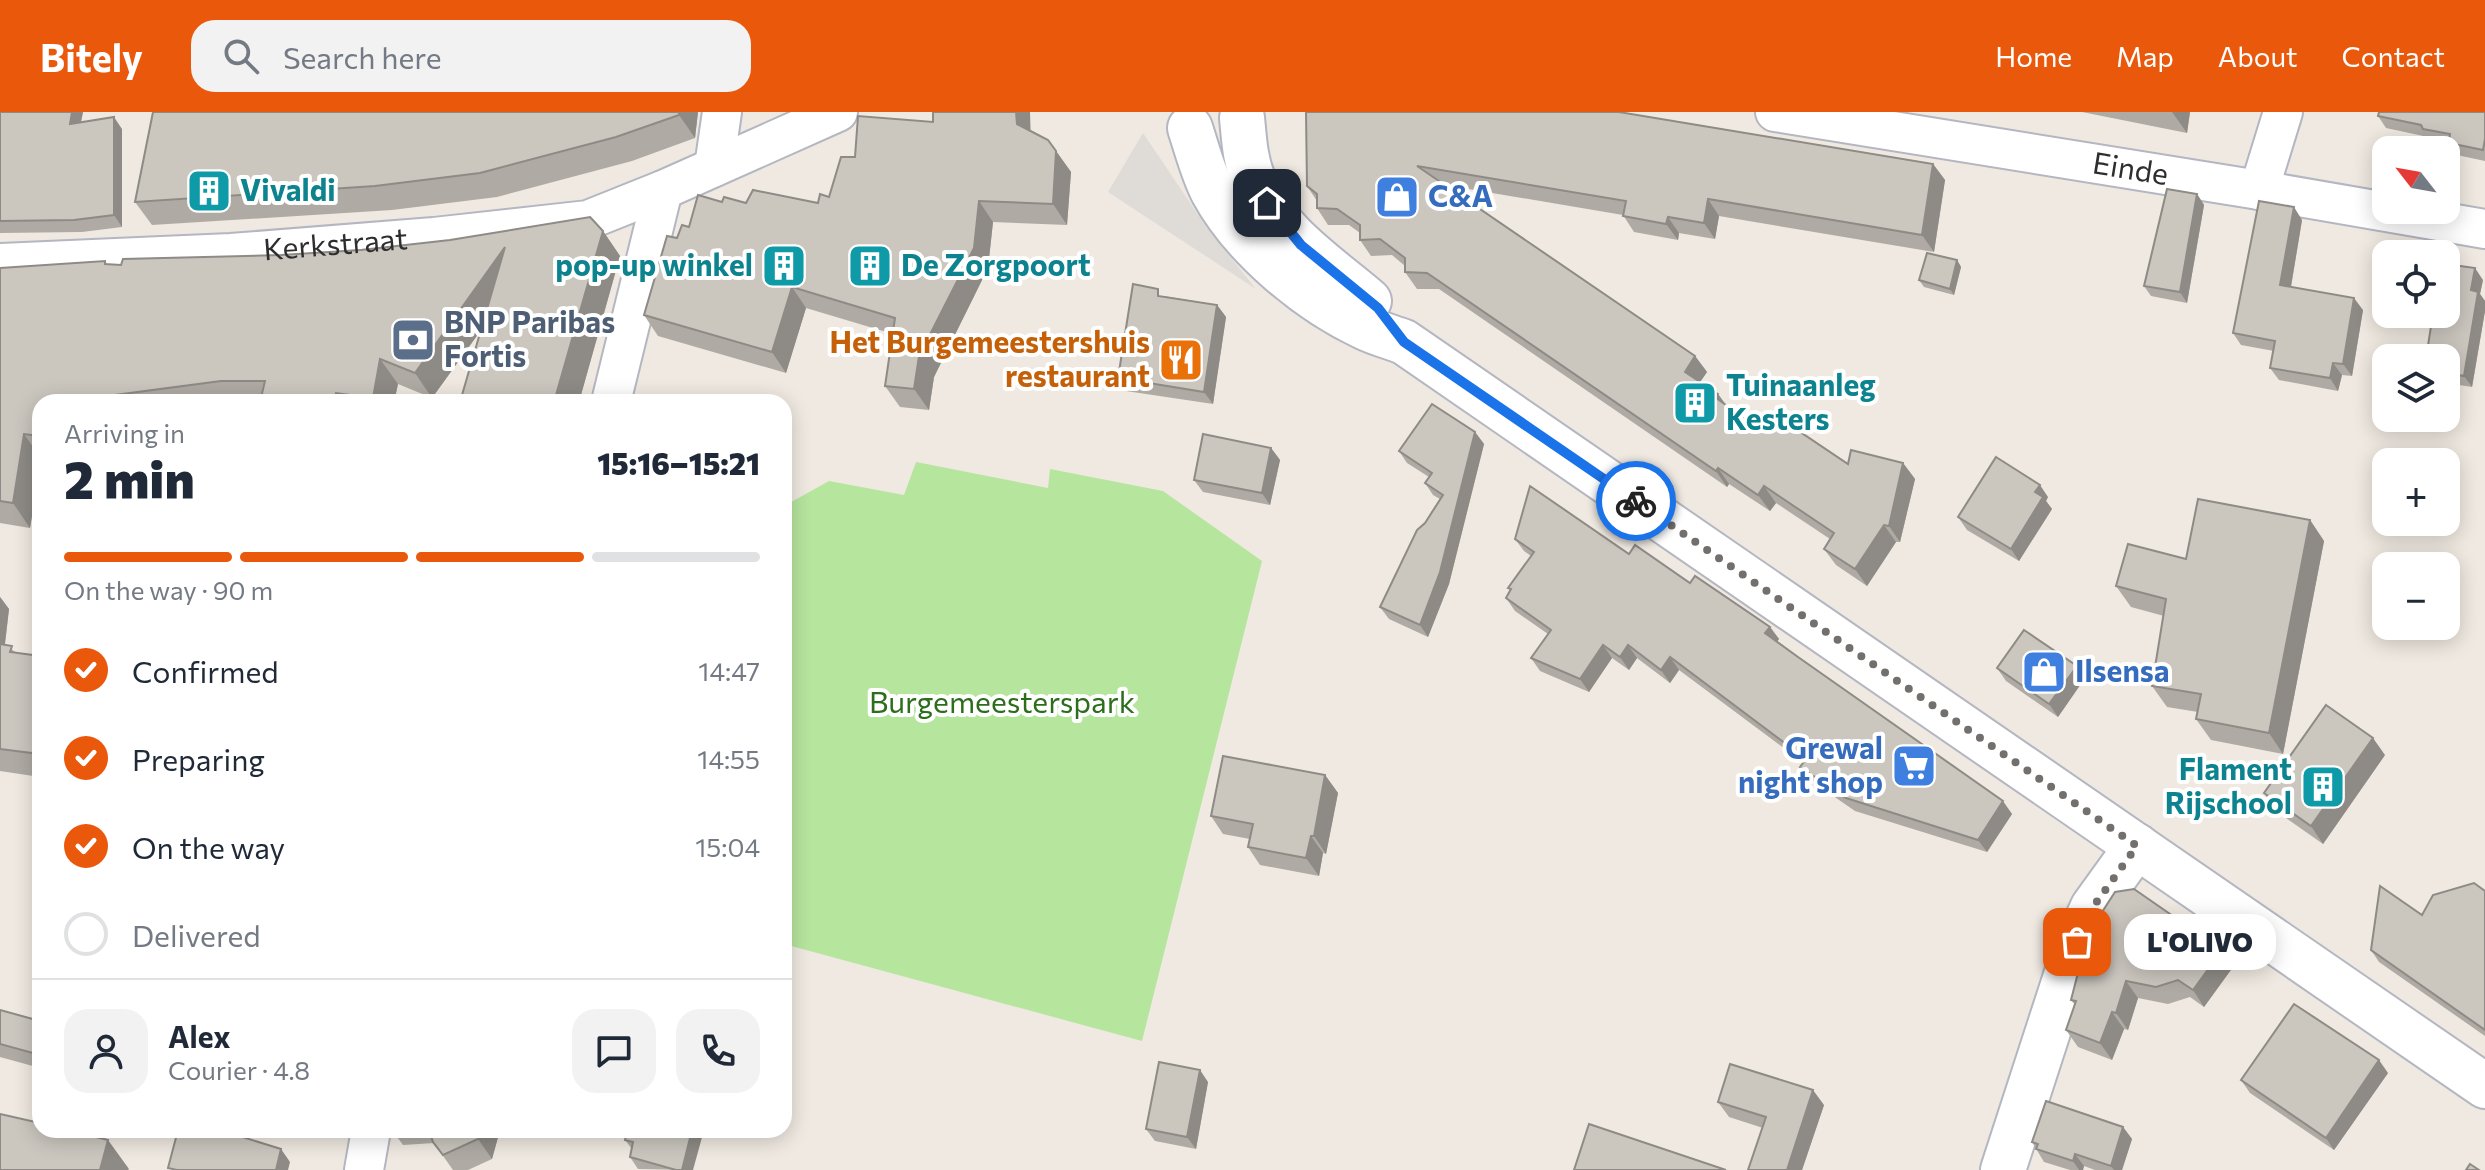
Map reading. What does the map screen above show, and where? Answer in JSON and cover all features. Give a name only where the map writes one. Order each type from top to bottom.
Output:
[{"type":"main road","points":[[1174,120],[1217,129],[1245,115],[1245,147],[1253,179],[1267,203],[1301,245],[1378,308],[1404,342]]},
{"type":"main road","points":[[1174,120],[1213,191],[1241,233],[1276,267],[1316,297],[1363,327],[1404,342],[2485,1086]]},
{"type":"main road","points":[[2003,1170],[2077,942],[2093,907],[2137,846]]},
{"type":"street","points":[[714,167],[722,112]]},
{"type":"street","name":"Kerkstraat","points":[[0,263],[231,253],[434,237],[588,220],[838,112]]},
{"type":"street","name":"Einde","points":[[1775,112],[2485,229]]},
{"type":"street","points":[[2259,190],[2283,112]]},
{"type":"street","points":[[613,394],[663,190]]},
{"type":"street","points":[[364,1170],[370,1138]]},
{"type":"green space","name":"Burgemeesterspark","points":[[916,462],[1048,488],[1050,469],[1163,491],[1262,561],[1142,1041],[792,946],[792,502],[829,481],[904,495]]},
{"type":"shaded area","points":[[1143,133],[1207,228],[1256,289],[1108,192]]},
{"type":"building","points":[[0,112],[72,112],[70,124],[114,117],[114,215],[74,220],[0,221]]},
{"type":"building","points":[[153,112],[679,112],[679,115],[616,137],[480,173],[375,186],[135,202]]},
{"type":"building","points":[[933,112],[1016,112],[1017,124],[1048,140],[1056,151],[1053,204],[979,201],[974,248],[919,356],[914,389],[885,386],[895,318],[792,287],[772,352],[644,315],[667,236],[677,238],[682,225],[689,227],[698,195],[722,202],[724,197],[746,203],[753,190],[818,203],[820,194],[829,197],[841,157],[855,157],[858,116],[933,122]]},
{"type":"building","points":[[1306,112],[1619,112],[1933,164],[1922,235],[1708,199],[1704,223],[1668,217],[1666,224],[1623,216],[1626,201],[1417,166],[1695,356],[1685,372],[1718,394],[1716,398],[1761,430],[1772,413],[1848,464],[1851,450],[1903,463],[1889,526],[1884,525],[1855,569],[1824,549],[1834,533],[1764,486],[1758,495],[1718,468],[1716,471],[1427,273],[1405,272],[1405,258],[1380,239],[1360,240],[1360,225],[1337,209],[1317,208],[1317,194],[1307,186]]},
{"type":"building","points":[[2379,112],[2485,112],[2483,150],[2460,145],[2460,136],[2450,136],[2423,129],[2421,125],[2378,116]]},
{"type":"building","points":[[2167,189],[2197,194],[2180,292],[2144,286]]},
{"type":"building","points":[[2259,201],[2294,207],[2280,285],[2354,298],[2343,364],[2333,363],[2330,378],[2270,368],[2275,341],[2233,333]]},
{"type":"building","points":[[590,217],[603,231],[556,394],[462,394],[505,247],[415,373],[380,359],[374,394],[262,394],[265,381],[221,381],[123,394],[32,394],[32,435],[24,434],[13,503],[0,501],[0,268],[105,261],[105,264],[121,265],[123,259],[281,255],[450,240]]},
{"type":"building","points":[[1927,253],[1957,260],[1950,289],[1919,280]]},
{"type":"building","points":[[2460,266],[2475,268],[2471,290],[2478,292],[2464,376],[2460,375],[2460,344],[2428,344],[2431,328],[2460,328]]},
{"type":"building","name":"Het Burgemeestershuis restaurant","points":[[1133,284],[1158,289],[1158,296],[1217,305],[1204,392],[1118,378]]},
{"type":"building","points":[[1432,404],[1475,432],[1440,572],[1420,625],[1380,607],[1417,530],[1443,495],[1425,483],[1432,473],[1399,451]]},
{"type":"building","points":[[1203,434],[1271,448],[1262,493],[1194,480]]},
{"type":"building","points":[[1996,457],[2040,485],[2035,492],[2043,497],[2011,549],[1958,517]]},
{"type":"building","points":[[1530,486],[1629,554],[1635,545],[1690,583],[1695,576],[1770,627],[1765,633],[2003,801],[1978,840],[1846,798],[1800,767],[1806,759],[1670,657],[1661,670],[1628,645],[1620,657],[1603,645],[1580,679],[1531,658],[1551,630],[1506,598],[1511,589],[1508,588],[1534,552],[1515,539]]},
{"type":"building","points":[[2198,499],[2310,520],[2269,733],[2196,719],[2201,694],[2152,686],[2166,599],[2116,586],[2128,544],[2186,559]]},
{"type":"building","points":[[2024,630],[2077,666],[2049,704],[1997,668]]},
{"type":"building","points":[[0,644],[12,646],[10,652],[32,655],[32,753],[0,749]]},
{"type":"building","name":"Flament Rijschool","points":[[2326,705],[2373,738],[2311,826],[2264,793]]},
{"type":"building","points":[[1223,756],[1325,775],[1314,836],[1311,836],[1306,858],[1248,847],[1253,824],[1211,816]]},
{"type":"building","points":[[2474,883],[2485,891],[2485,1030],[2371,950],[2380,886],[2422,915],[2433,895]]},
{"type":"building","points":[[2134,889],[2222,950],[2193,990],[2178,980],[2156,987],[2126,981],[2116,1013],[2112,1012],[2100,1043],[2066,1030],[2076,1001],[2071,1000],[2088,934],[2115,892]]},
{"type":"building","points":[[2294,1004],[2379,1060],[2326,1138],[2241,1080]]},
{"type":"building","points":[[0,1010],[32,1019],[32,1053],[0,1044]]},
{"type":"building","points":[[1159,1062],[1200,1070],[1187,1137],[1146,1129]]},
{"type":"building","points":[[1730,1064],[1813,1090],[1787,1170],[1748,1170],[1766,1117],[1718,1102]]},
{"type":"building","points":[[2046,1101],[2123,1127],[2111,1166],[2075,1154],[2073,1161],[2036,1149],[2038,1144],[2032,1142]]},
{"type":"building","points":[[0,1114],[32,1121],[32,1138],[108,1140],[100,1170],[0,1170]]},
{"type":"building","points":[[1589,1124],[1726,1170],[1574,1170]]},
{"type":"building","points":[[176,1138],[246,1138],[281,1149],[276,1170],[168,1168]]},
{"type":"building","points":[[432,1138],[478,1138],[443,1155]]},
{"type":"building","points":[[690,1138],[682,1170],[630,1157],[633,1142],[625,1140]]},
{"type":"way so far","points":[[1636,501],[2137,846],[2093,907],[2077,942]]},
{"type":"place","name":"Vivaldi","points":[[209,191]]},
{"type":"place","name":"C&A","points":[[1397,197]]},
{"type":"place","name":"pop-up winkel","points":[[784,266]]},
{"type":"place","name":"De Zorgpoort","points":[[870,266]]},
{"type":"place","name":"BNP Paribas Fortis","points":[[413,340]]},
{"type":"place","name":"Het Burgemeestershuis restaurant","points":[[1181,360]]},
{"type":"place","name":"Tuinaanleg Kesters","points":[[1695,403]]},
{"type":"place","name":"Ilsensa","points":[[2044,672]]},
{"type":"place","name":"Grewal night shop","points":[[1914,766]]},
{"type":"place","name":"Flament Rijschool","points":[[2323,787]]},
{"type":"place","name":"L'OLIVO","points":[[2077,942]]},
{"type":"route","points":[[1267,203],[1301,245],[1378,308],[1404,342],[1636,501]]}]
